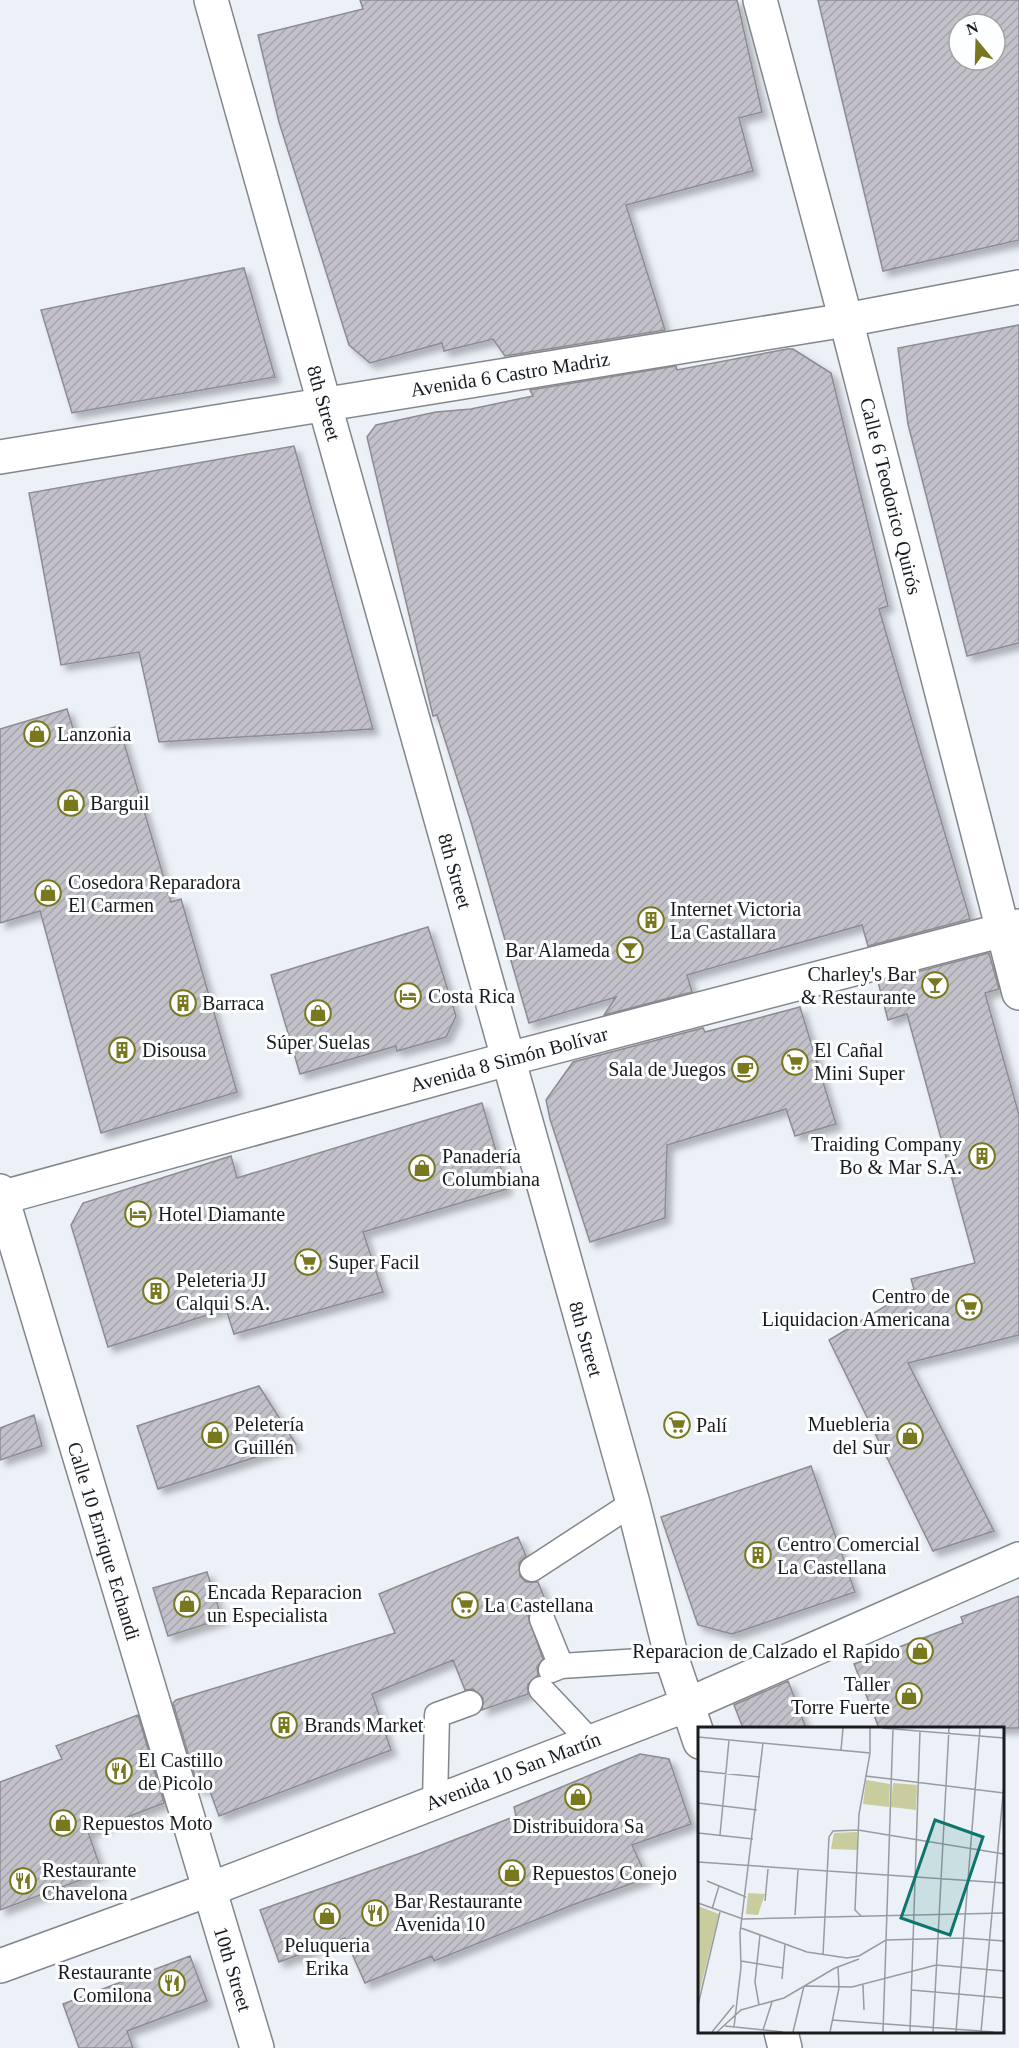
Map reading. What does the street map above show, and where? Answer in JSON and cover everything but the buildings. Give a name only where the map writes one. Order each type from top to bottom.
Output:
[{"type":"street","name":"8th Street","points":[[211,0],[633,1503],[672,1659],[689,1704],[698,1738]]},
{"type":"street","name":"Calle 6 Teodorico Quirós","points":[[760,0],[1011,928],[1019,993]]},
{"type":"street","name":"Avenida 6 Castro Madriz","points":[[0,457],[846,320],[1019,287]]},
{"type":"street","name":"Avenida 8 Simón Bolívar","points":[[1,1195],[507,1059],[1011,928]]},
{"type":"street","name":"Calle 10 Enrique Echandi","points":[[1,1195],[208,1890]]},
{"type":"street","name":"Avenida 10 San Martín","points":[[0,1966],[208,1890],[689,1704],[1019,1559]]},
{"type":"street","name":"10th Street","points":[[208,1890],[257,2048]]},
{"type":"street","points":[[781,2033],[785,2048]]},
{"type":"lane","points":[[532,1569],[633,1503]]},
{"type":"lane","points":[[542,1619],[551,1675],[590,1741]]},
{"type":"lane","points":[[551,1675],[672,1659]]},
{"type":"lane","points":[[435,1802],[437,1715],[470,1703]]},
{"type":"place","name":"Lanzonia","points":[[37,734]]},
{"type":"place","name":"Barguil","points":[[71,803]]},
{"type":"place","name":"Cosedora Reparadora El Carmen","points":[[48,893]]},
{"type":"place","name":"Internet Victoria La Castallara","points":[[651,920]]},
{"type":"place","name":"Bar Alameda","points":[[630,950]]},
{"type":"place","name":"Charley's Bar & Restaurante","points":[[935,985]]},
{"type":"place","name":"Costa Rica","points":[[408,996]]},
{"type":"place","name":"Barraca","points":[[183,1003]]},
{"type":"place","name":"Súper Suelas","points":[[318,1013]]},
{"type":"place","name":"Disousa","points":[[122,1050]]},
{"type":"place","name":"El Cañal Mini Super","points":[[795,1062]]},
{"type":"place","name":"Sala de Juegos","points":[[745,1069]]},
{"type":"place","name":"Traiding Company Bo & Mar S.A.","points":[[982,1156]]},
{"type":"place","name":"Panadería Columbiana","points":[[422,1168]]},
{"type":"place","name":"Hotel Diamante","points":[[138,1214]]},
{"type":"place","name":"Super Facil","points":[[308,1262]]},
{"type":"place","name":"Peleteria JJ Calqui S.A.","points":[[156,1291]]},
{"type":"place","name":"Centro de Liquidacion Americana","points":[[969,1307]]},
{"type":"place","name":"Palí","points":[[677,1425]]},
{"type":"place","name":"Peletería Guillén","points":[[215,1435]]},
{"type":"place","name":"Muebleria del Sur","points":[[910,1436]]},
{"type":"place","name":"Centro Comercial La Castellana","points":[[758,1555]]},
{"type":"place","name":"Encada Reparacion un Especialista","points":[[187,1604]]},
{"type":"place","name":"La Castellana","points":[[465,1605]]},
{"type":"place","name":"Reparacion de Calzado el Rapido","points":[[920,1651]]},
{"type":"place","name":"Taller Torre Fuerte","points":[[909,1696]]},
{"type":"place","name":"Brands Market","points":[[284,1725]]},
{"type":"place","name":"El Castillo de Picolo","points":[[119,1771]]},
{"type":"place","name":"Distribuidora Sa","points":[[578,1797]]},
{"type":"place","name":"Repuestos Moto","points":[[63,1823]]},
{"type":"place","name":"Repuestos Conejo","points":[[512,1873]]},
{"type":"place","name":"Restaurante Chavelona","points":[[23,1881]]},
{"type":"place","name":"Bar Restaurante Avenida 10","points":[[375,1913]]},
{"type":"place","name":"Peluqueria Erika","points":[[327,1916]]},
{"type":"place","name":"Restaurante Comilona","points":[[172,1983]]}]
